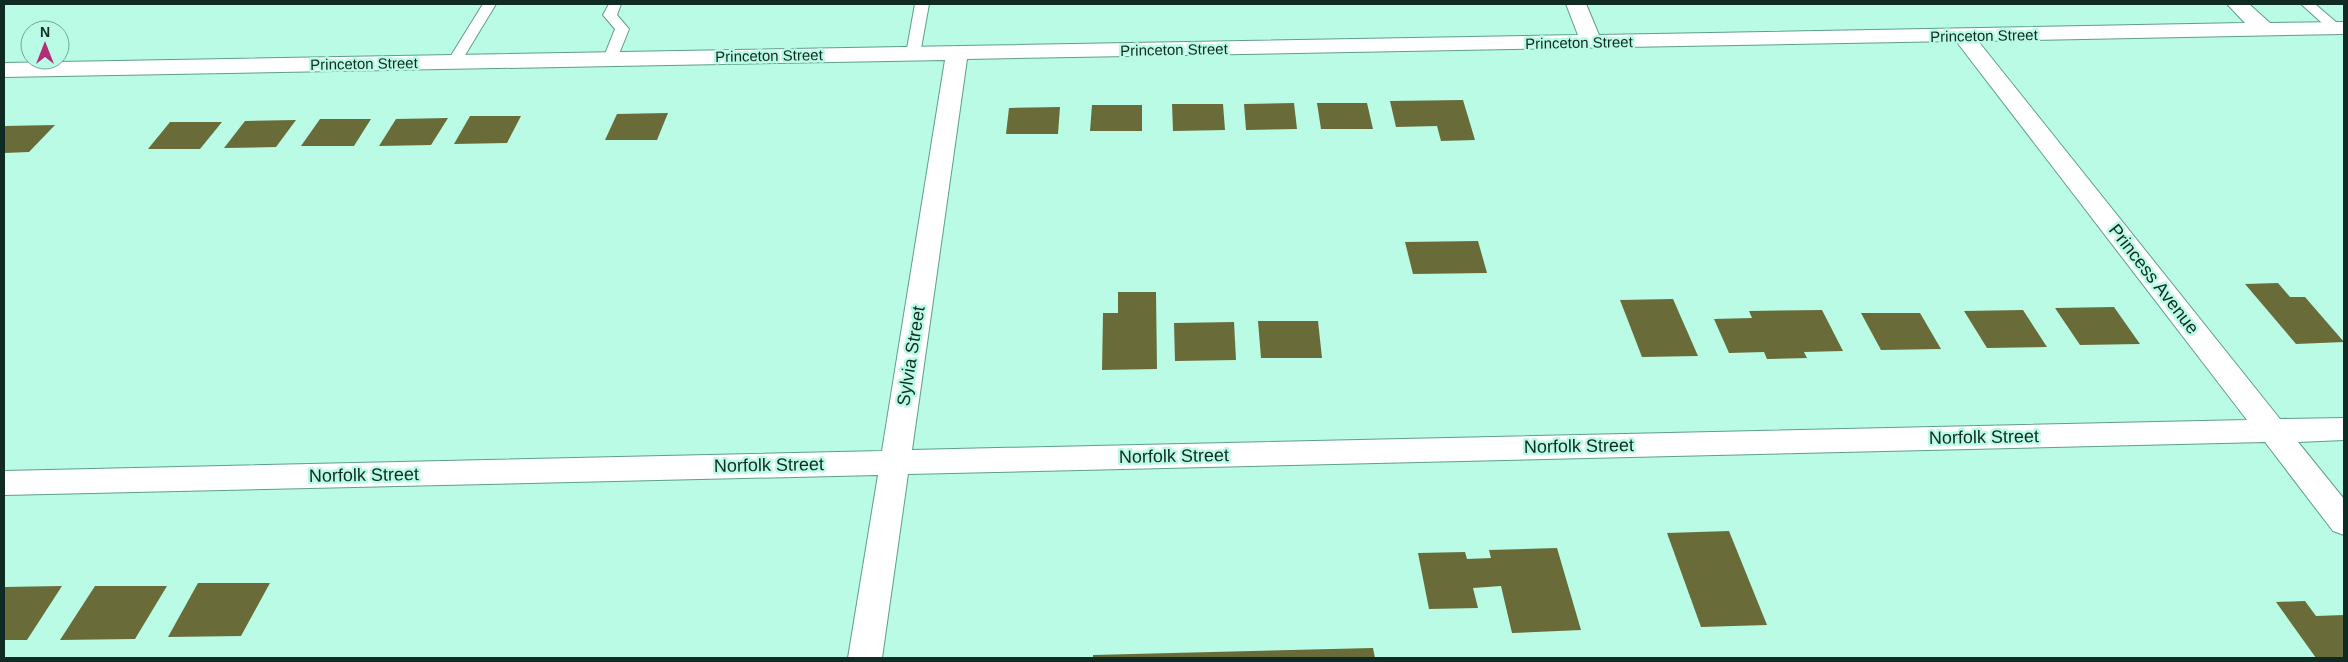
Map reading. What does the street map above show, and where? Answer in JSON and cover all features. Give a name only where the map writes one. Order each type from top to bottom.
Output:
[{"type":"street","points":[[1576,4],[1592,42]]},
{"type":"street","points":[[2237,4],[2266,31]]},
{"type":"street","name":"Princeton Street","points":[[4,70],[2266,31],[2340,28]]},
{"type":"street","name":"Princess Avenue","points":[[1963,36],[2344,522]]},
{"type":"street","name":"Sylvia Street","points":[[865,658],[957,53]]},
{"type":"street","name":"Norfolk Street","points":[[4,483],[2344,429]]},
{"type":"lane","points":[[454,62],[489,4]]},
{"type":"lane","points":[[610,59],[622,30],[610,15],[615,4]]},
{"type":"lane","points":[[913,54],[922,4]]},
{"type":"lane","points":[[2307,4],[2340,28]]},
{"type":"building","points":[[1463,100],[1475,140],[1441,141],[1437,126],[1396,127],[1390,101]]},
{"type":"building","points":[[1294,103],[1297,129],[1246,130],[1244,104]]},
{"type":"building","points":[[1317,103],[1367,103],[1373,129],[1321,129]]},
{"type":"building","points":[[1172,104],[1223,104],[1225,130],[1173,131]]},
{"type":"building","points":[[1092,105],[1142,105],[1142,131],[1090,131]]},
{"type":"building","points":[[1060,107],[1058,134],[1006,134],[1009,108]]},
{"type":"building","points":[[668,113],[657,140],[605,140],[617,114]]},
{"type":"building","points":[[470,116],[521,116],[507,143],[454,144]]},
{"type":"building","points":[[448,118],[431,145],[379,146],[396,119]]},
{"type":"building","points":[[320,119],[371,119],[354,146],[301,146]]},
{"type":"building","points":[[296,120],[276,147],[224,148],[245,121]]},
{"type":"building","points":[[170,122],[222,122],[200,149],[148,149]]},
{"type":"building","points":[[55,125],[29,152],[4,153],[4,126]]},
{"type":"building","points":[[1478,241],[1487,273],[1413,274],[1405,242]]},
{"type":"building","points":[[2278,283],[2290,297],[2305,297],[2344,342],[2296,344],[2245,284]]},
{"type":"building","points":[[1118,292],[1156,292],[1157,369],[1102,370],[1103,313],[1118,313]]},
{"type":"building","points":[[1673,299],[1698,356],[1642,357],[1620,300]]},
{"type":"building","points":[[2114,307],[2140,344],[2080,345],[2055,308]]},
{"type":"building","points":[[1822,310],[1843,351],[1804,352],[1807,358],[1767,359],[1764,352],[1729,353],[1714,319],[1752,318],[1749,311]]},
{"type":"building","points":[[2023,310],[2047,347],[1987,348],[1964,311]]},
{"type":"building","points":[[1861,313],[1920,313],[1941,349],[1881,350]]},
{"type":"building","points":[[1258,321],[1318,321],[1322,358],[1261,358]]},
{"type":"building","points":[[1234,322],[1236,360],[1175,361],[1174,323]]},
{"type":"building","points":[[1729,531],[1767,625],[1701,627],[1667,533]]},
{"type":"building","points":[[1557,548],[1581,630],[1512,633],[1501,586],[1473,588],[1478,608],[1429,609],[1418,553],[1465,552],[1467,559],[1491,558],[1489,550]]},
{"type":"building","points":[[198,583],[270,583],[241,636],[168,637]]},
{"type":"building","points":[[62,586],[27,640],[4,640],[4,587]]},
{"type":"building","points":[[95,586],[167,586],[135,639],[60,640]]},
{"type":"building","points":[[2305,601],[2316,616],[2344,615],[2344,658],[2316,658],[2276,602]]},
{"type":"building","points":[[1373,648],[1375,658],[1093,658],[1093,655]]}]
